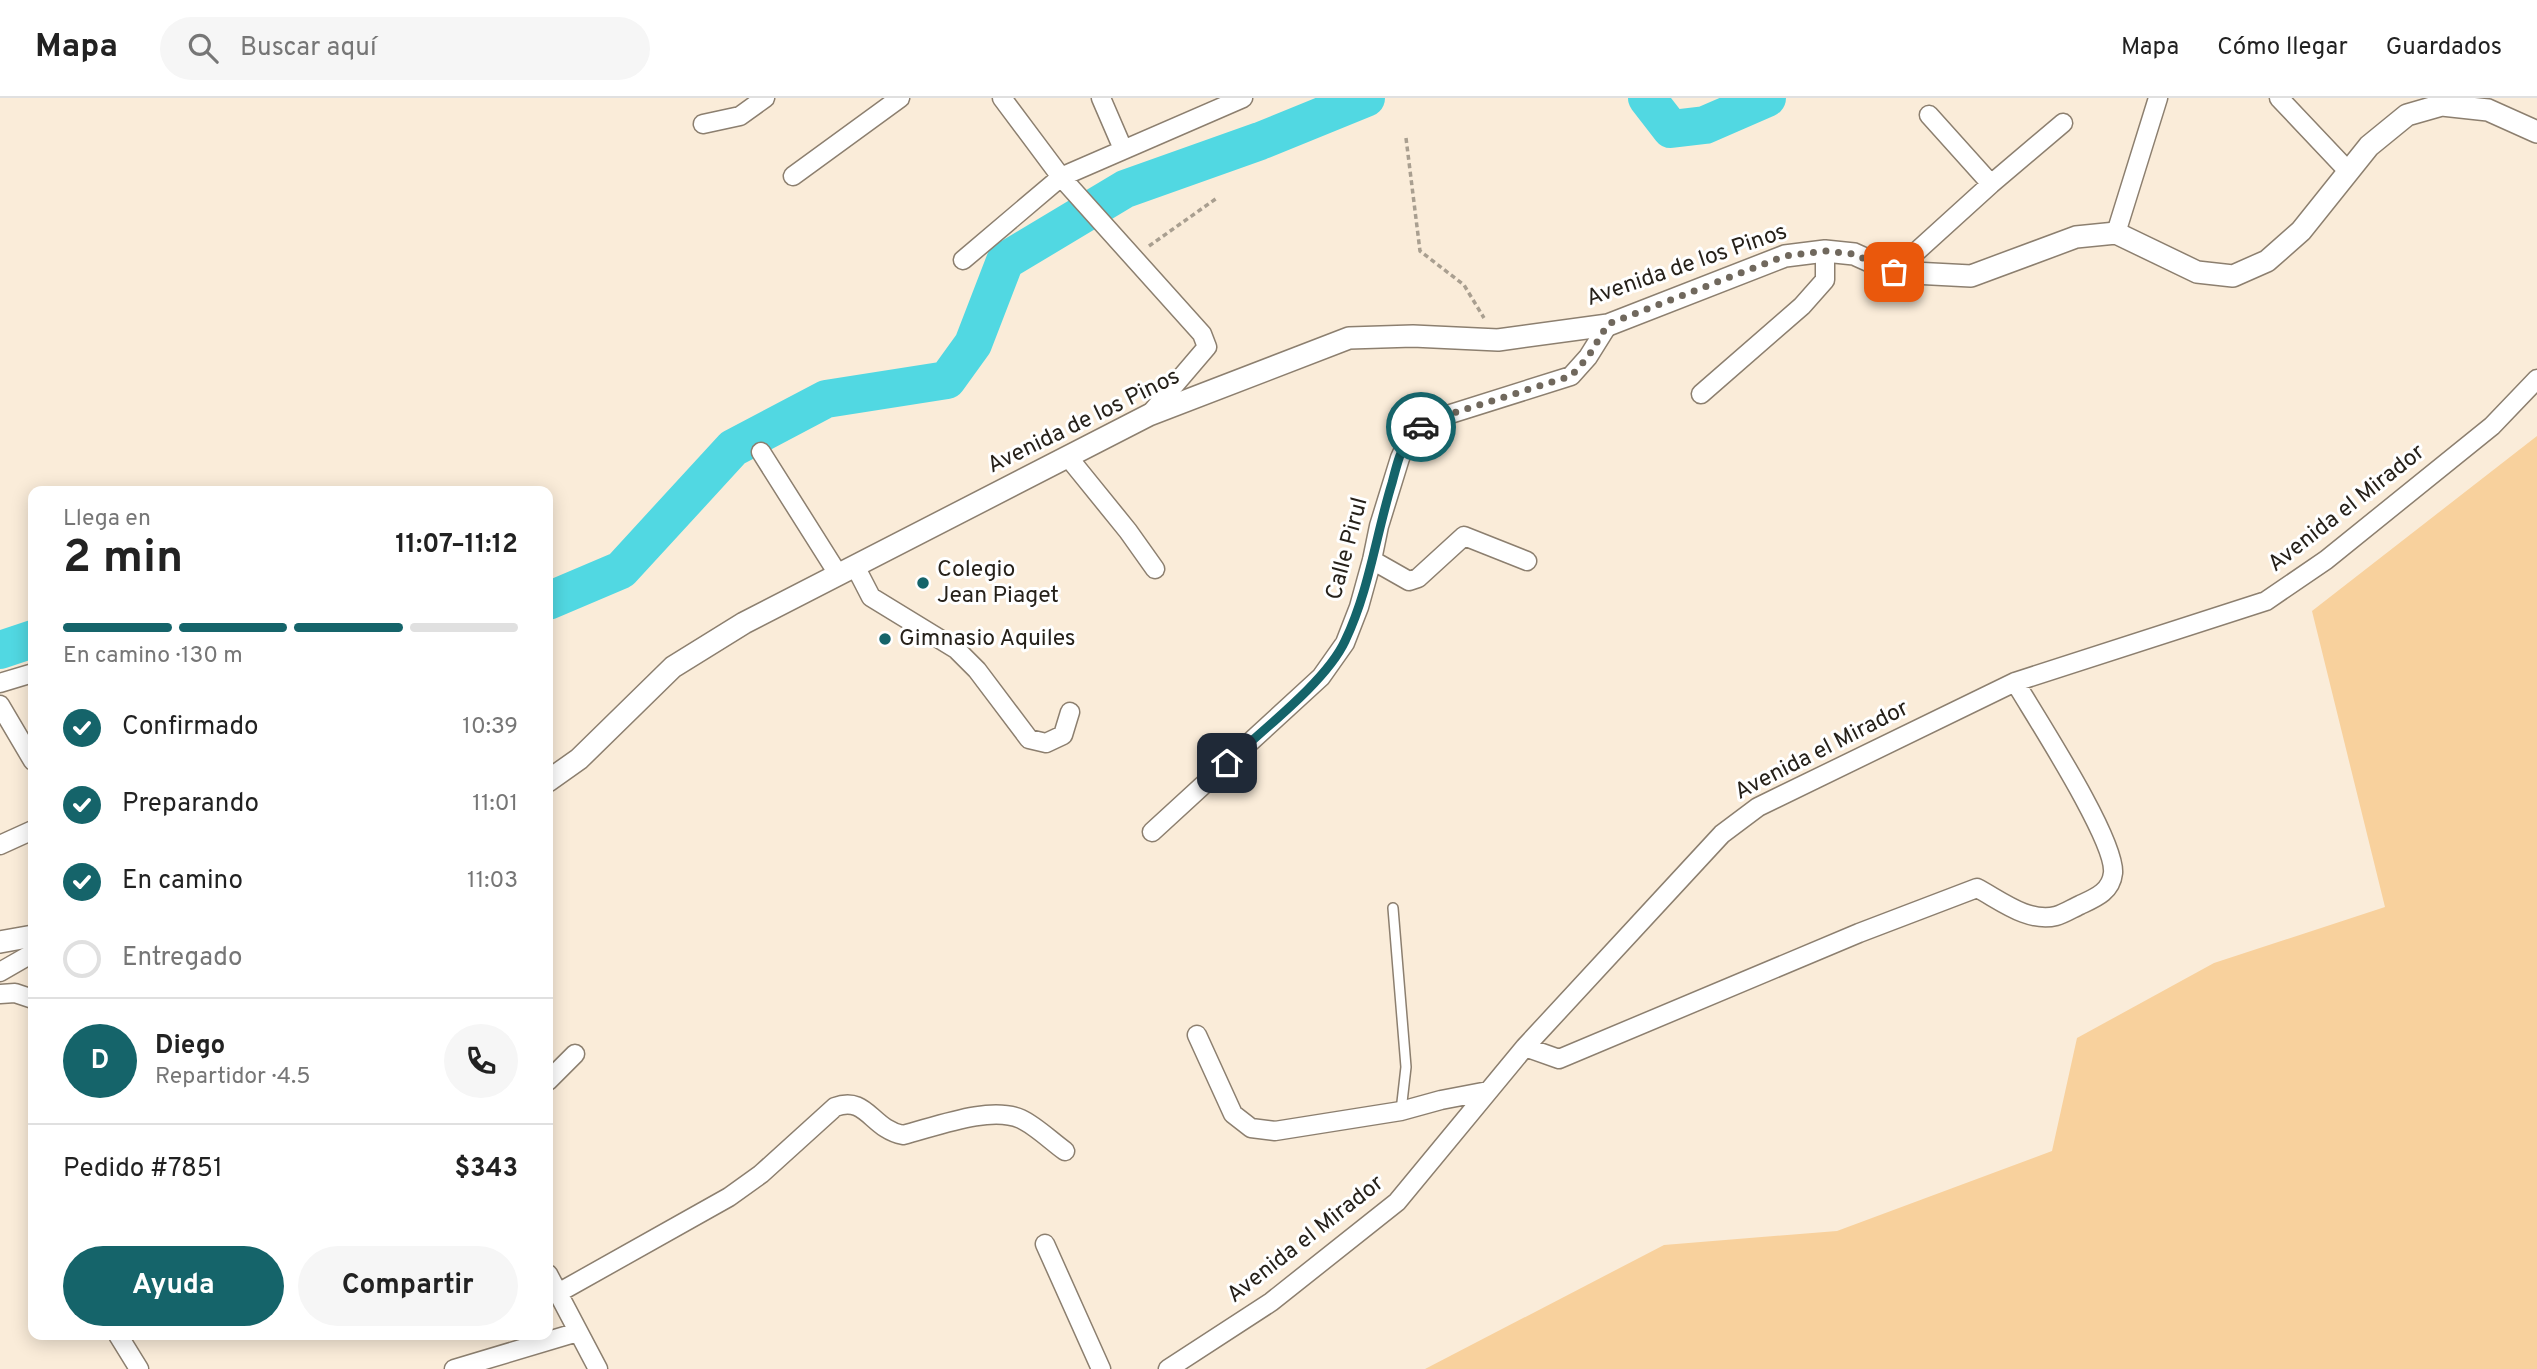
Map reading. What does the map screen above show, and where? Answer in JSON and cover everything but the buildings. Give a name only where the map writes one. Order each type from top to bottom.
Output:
[{"type":"street","points":[[703,124],[740,116],[765,98]]},
{"type":"street","points":[[793,176],[900,98]]},
{"type":"street","points":[[1002,98],[1059,174],[1202,334],[1207,347],[1149,415]]},
{"type":"street","points":[[1101,98],[1123,149]]},
{"type":"street","points":[[963,260],[1059,174],[1243,98]]},
{"type":"street","points":[[2158,98],[2116,233],[2197,272],[2233,276],[2267,261],[2301,231],[2369,146],[2407,115],[2442,105],[2488,110],[2537,132]]},
{"type":"street","points":[[2279,98],[2349,172]]},
{"type":"street","points":[[1929,115],[1991,184]]},
{"type":"street","points":[[1894,272],[2063,123]]},
{"type":"street","name":"Avenida de los Pinos","points":[[553,778],[579,760],[673,667],[744,623],[1149,415],[1349,338],[1413,336],[1498,340],[1608,324],[1785,256],[1825,251],[1854,254],[1894,272],[1971,276],[2076,237],[2116,233]]},
{"type":"street","points":[[1702,394],[1802,306],[1825,281],[1825,251]]},
{"type":"street","name":"Calle Pirul","points":[[1152,832],[1321,677],[1345,643],[1359,607],[1379,526],[1409,438],[1424,425],[1444,416],[1571,376],[1588,357],[1608,324]]},
{"type":"street","name":"Avenida el Mirador","points":[[1168,1369],[1271,1303],[1397,1202],[1432,1163],[1525,1047],[1722,834],[1758,807],[2015,682],[2266,601],[2326,560],[2492,426],[2537,379]]},
{"type":"street","points":[[761,452],[847,570],[871,597],[956,649],[977,670],[1029,739],[1046,743],[1063,735],[1070,712]]},
{"type":"street","points":[[1068,457],[1155,569]]},
{"type":"street","points":[[1372,560],[1409,581],[1418,578],[1464,536],[1527,561]]},
{"type":"street","points":[[0,683],[28,675]]},
{"type":"street","points":[[1525,1047],[1559,1059],[1859,933],[1977,888],[2031,917],[2055,916],[2099,896],[2109,886],[2113,871],[2105,842],[2083,797],[2015,682]]},
{"type":"street","points":[[0,705],[28,753]]},
{"type":"street","points":[[0,845],[28,832]]},
{"type":"street","points":[[0,942],[28,937]]},
{"type":"street","points":[[0,972],[28,956]]},
{"type":"street","points":[[0,994],[15,993],[28,997]]},
{"type":"street","points":[[1197,1035],[1233,1114],[1251,1128],[1275,1131],[1401,1111],[1488,1091]]},
{"type":"street","points":[[553,1077],[575,1054]]},
{"type":"street","points":[[558,1293],[729,1197],[761,1174],[835,1107],[848,1102],[857,1105],[892,1133],[902,1135],[987,1114],[1004,1114],[1021,1119],[1065,1151]]},
{"type":"street","points":[[1045,1244],[1101,1369]]},
{"type":"street","points":[[553,1284],[598,1369]]},
{"type":"street","points":[[553,1339],[578,1332]]},
{"type":"street","points":[[121,1340],[139,1369]]},
{"type":"street","points":[[454,1369],[551,1340]]},
{"type":"lane","points":[[1393,908],[1406,1067],[1401,1111]]},
{"type":"path","points":[[1406,138],[1420,251],[1464,285],[1498,340]]},
{"type":"path","points":[[1133,257],[1217,198]]},
{"type":"shaded area","points":[[2537,436],[2537,1369],[1425,1369],[1664,1245],[1837,1231],[2052,1151],[2077,1038],[2214,963],[2385,907],[2312,611]]},
{"type":"waterway","points":[[553,599],[621,570],[733,448],[826,399],[947,380],[973,344],[1005,261],[1125,189],[1260,141],[1366,98]]},
{"type":"waterway","points":[[1647,98],[1671,129],[1705,125],[1767,98]]},
{"type":"waterway","points":[[0,650],[28,641]]},
{"type":"way so far","points":[[1421,427],[1444,416],[1571,376],[1588,357],[1608,324],[1785,256],[1825,251],[1854,254],[1894,272]]},
{"type":"place","name":"Colegio Jean Piaget","points":[[923,583]]},
{"type":"place","name":"Gimnasio Aquiles","points":[[885,639]]},
{"type":"route","points":[[1227,763],[1321,677],[1345,643],[1359,607],[1379,526],[1400,458],[1409,438],[1421,427]]}]
